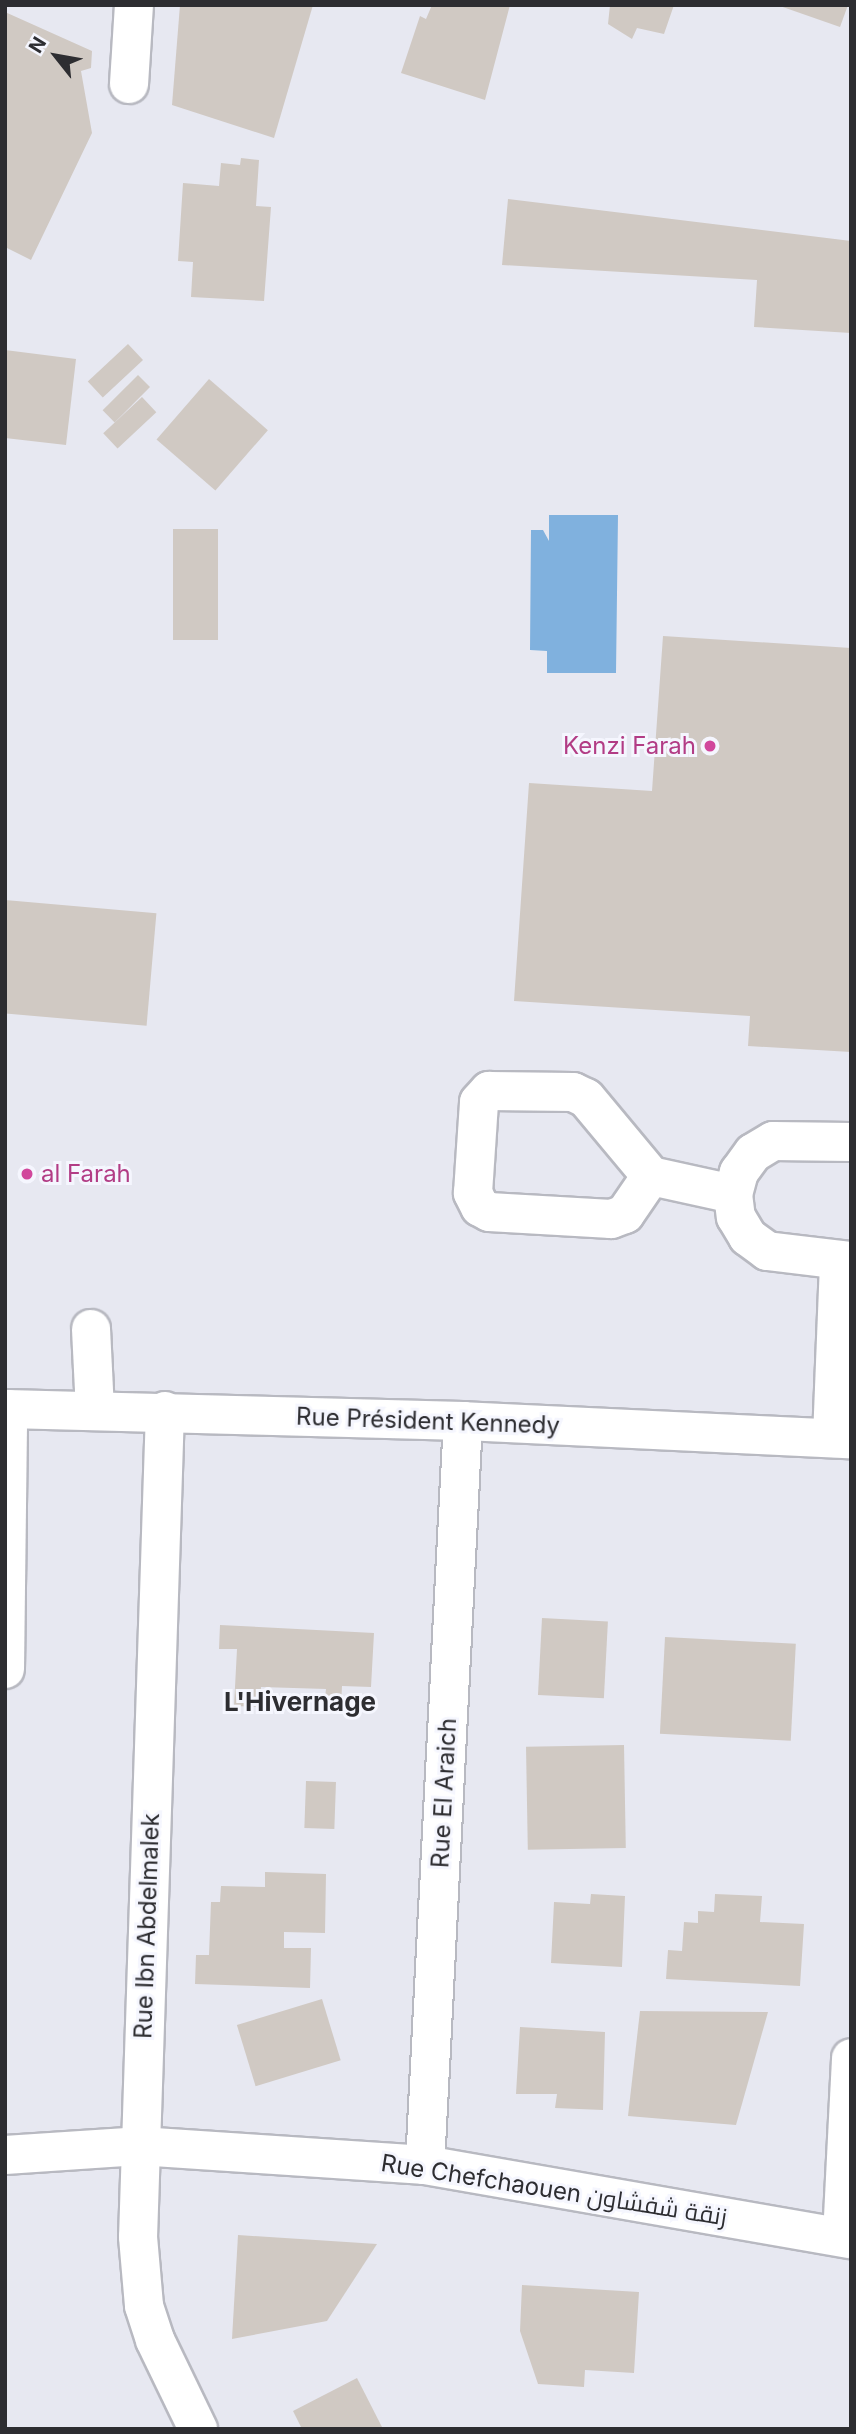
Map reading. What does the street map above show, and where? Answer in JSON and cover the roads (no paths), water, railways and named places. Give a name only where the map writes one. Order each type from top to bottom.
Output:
[{"type":"street","points":[[129,84],[134,5]]},
{"type":"street","points":[[651,1177],[617,1218],[483,1210],[473,1193],[481,1098],[489,1091],[582,1095],[651,1177],[733,1194]]},
{"type":"street","points":[[842,1439],[845,1261],[767,1251],[748,1237],[736,1217],[733,1194],[746,1162],[773,1141],[851,1142]]},
{"type":"street","points":[[92,1329],[95,1410]]},
{"type":"street","points":[[5,1669],[7,1409]]},
{"type":"street","name":"Rue Président Kennedy","points":[[7,1409],[165,1411],[463,1421],[842,1439]]},
{"type":"street","name":"Rue Ibn Abdelmalek","points":[[165,1411],[138,2237],[144,2306],[198,2429]]},
{"type":"street","name":"Rue El Araich","points":[[425,2165],[463,1421]]},
{"type":"street","points":[[846,2238],[851,2057]]},
{"type":"street","name":"Rue Chefchaouen زنقة شفشاون","points":[[5,2155],[139,2146],[425,2165],[846,2238]]},
{"type":"water","points":[[549,515],[618,515],[616,673],[547,673],[547,651],[530,650],[531,530],[543,530],[549,541]]},
{"type":"place","name":"Kenzi Farah","points":[[710,746]]},
{"type":"place","name":"al Farah","points":[[27,1174]]},
{"type":"district","name":"L'Hivernage","points":[[300,1702]]}]
